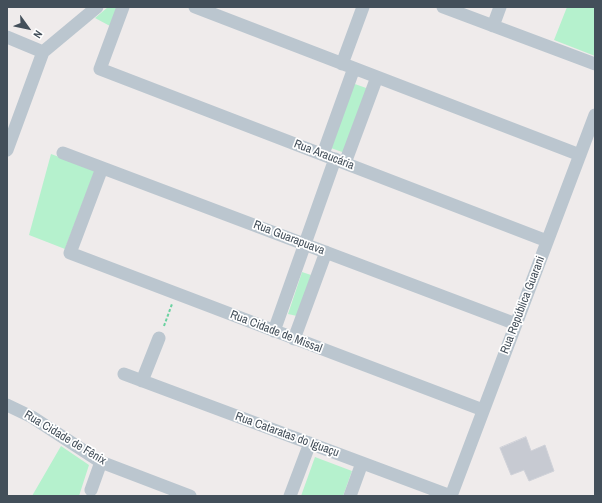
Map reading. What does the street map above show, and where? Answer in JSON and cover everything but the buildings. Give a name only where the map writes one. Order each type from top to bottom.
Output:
[{"type":"street","points":[[7,150],[10,133],[43,52],[97,7]]},
{"type":"street","name":"Rua Araucária","points":[[123,7],[100,69],[548,240]]},
{"type":"street","points":[[195,7],[580,155]]},
{"type":"street","points":[[334,159],[348,66],[364,7]]},
{"type":"street","points":[[443,7],[595,64]]},
{"type":"street","points":[[493,26],[500,7]]},
{"type":"street","points":[[7,37],[43,52]]},
{"type":"street","points":[[274,331],[334,159],[377,77]]},
{"type":"street","name":"Rua República Guarani","points":[[451,496],[595,115]]},
{"type":"street","name":"Rua Guarapuava","points":[[63,153],[516,324]]},
{"type":"street","name":"Rua Cidade de Missal","points":[[102,168],[70,254],[483,410]]},
{"type":"street","points":[[294,339],[326,252]]},
{"type":"street","points":[[142,381],[159,338]]},
{"type":"street","name":"Rua Cataratas do Iguaçu","points":[[124,374],[451,496]]},
{"type":"street","name":"Rua Cidade de Fênix","points":[[7,405],[32,417],[101,462],[190,496]]},
{"type":"street","points":[[290,496],[310,443]]},
{"type":"street","points":[[91,490],[101,462]]},
{"type":"street","points":[[350,496],[362,463]]},
{"type":"path","points":[[159,338],[176,294]]},
{"type":"green space","points":[[108,7],[118,7],[110,26],[95,18]]},
{"type":"green space","points":[[567,7],[594,7],[595,56],[554,40]]},
{"type":"green space","points":[[352,83],[369,89],[345,153],[328,147]]},
{"type":"green space","points":[[51,154],[95,170],[65,249],[29,235]]},
{"type":"green space","points":[[302,272],[311,275],[297,316],[288,314]]},
{"type":"green space","points":[[61,446],[89,465],[79,496],[32,496]]},
{"type":"green space","points":[[315,457],[352,471],[343,496],[301,496]]}]
